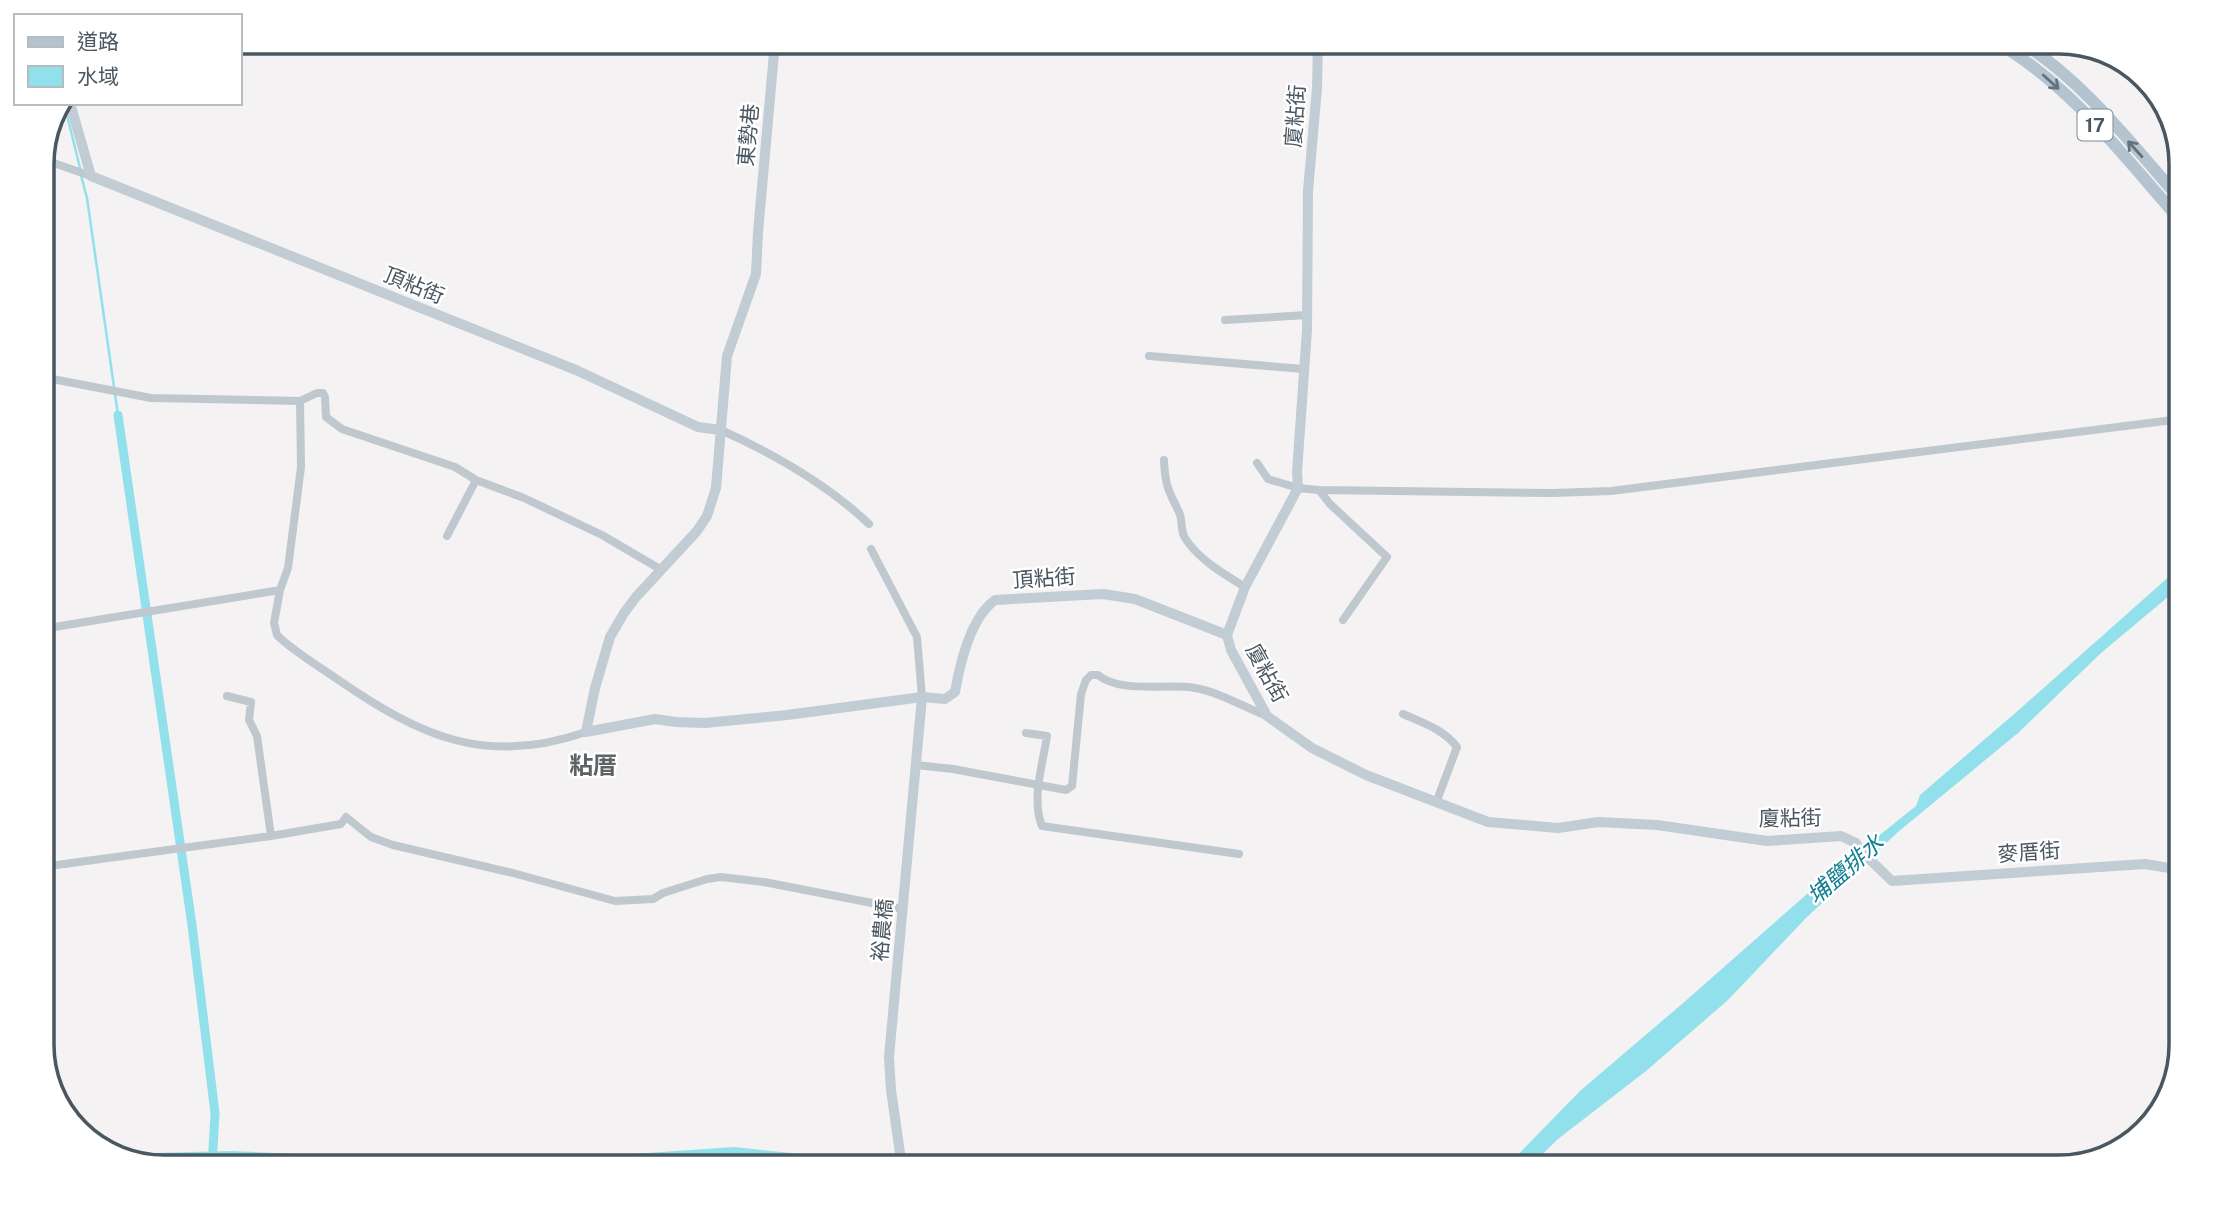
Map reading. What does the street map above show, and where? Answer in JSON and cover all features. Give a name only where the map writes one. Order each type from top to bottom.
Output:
[{"type":"main road","name":"17","points":[[2017,54],[2085,114],[2169,208]]},
{"type":"main road","name":"17","points":[[2038,54],[2097,106],[2169,187]]},
{"type":"street","name":"東勢巷","points":[[721,430],[727,356],[756,274],[774,54]]},
{"type":"street","name":"廈粘街","points":[[1318,54],[1308,191],[1307,315],[1298,488],[1245,587],[1227,635],[1231,650],[1267,716],[1312,748],[1366,775],[1488,822],[1558,828],[1598,822],[1657,825],[1767,841],[1841,836],[1856,843],[1882,873]]},
{"type":"street","points":[[71,107],[91,176]]},
{"type":"street","points":[[54,163],[91,176]]},
{"type":"street","name":"頂粘街","points":[[91,176],[576,370],[698,427],[721,430],[761,448],[792,467],[847,503],[869,524]]},
{"type":"street","points":[[1225,320],[1307,315]]},
{"type":"street","points":[[1149,356],[1303,369]]},
{"type":"street","points":[[54,379],[151,398],[300,401],[323,393],[327,417],[342,429],[455,467],[476,480],[524,498],[602,535],[660,569]]},
{"type":"street","name":"頂粘街","points":[[300,401],[300,481],[288,568],[280,590],[274,623],[277,635],[366,699],[441,737],[471,745],[499,748],[558,742],[586,732],[655,719],[676,722],[729,721],[922,697],[945,699],[955,692],[967,641],[988,605],[995,600],[1104,594],[1135,599],[1227,635]]},
{"type":"street","points":[[1257,463],[1268,479],[1298,488],[1319,490],[1553,493],[1611,491],[2169,421]]},
{"type":"street","points":[[586,732],[610,637],[624,613],[660,569],[697,531],[707,516],[716,488],[721,430]]},
{"type":"street","points":[[1164,460],[1165,483],[1181,514],[1184,537],[1218,570],[1245,587]]},
{"type":"street","points":[[447,536],[476,480]]},
{"type":"street","points":[[1319,490],[1330,504],[1387,557],[1343,620]]},
{"type":"street","points":[[871,549],[917,637],[922,697]]},
{"type":"street","points":[[54,627],[280,590]]},
{"type":"street","points":[[916,765],[953,769],[1066,790],[1072,786],[1081,694],[1091,675],[1138,687],[1194,688],[1216,694],[1267,716]]},
{"type":"street","points":[[227,696],[251,702],[249,720],[257,736],[271,836]]},
{"type":"street","name":"裕農橋","points":[[900,1155],[889,1057],[922,697]]},
{"type":"street","points":[[1403,714],[1437,729],[1457,747],[1436,803]]},
{"type":"street","points":[[1026,733],[1047,736],[1039,785],[1038,817],[1042,826],[1239,854]]},
{"type":"street","points":[[54,865],[271,836],[341,824],[346,817],[371,836],[393,845],[513,873],[615,901],[653,899],[663,893],[721,877],[764,882],[903,909]]},
{"type":"street","name":"麥厝街","points":[[1882,873],[1892,881],[2145,864],[2169,868]]},
{"type":"water","name":"埔鹽排水","points":[[2169,577],[2169,596],[2101,653],[2018,733],[1898,832],[1806,918],[1728,1000],[1646,1071],[1541,1155],[1518,1155],[1580,1091],[1816,886],[1916,806],[1920,795]]},
{"type":"water","points":[[734,1147],[810,1155],[618,1155]]},
{"type":"water","points":[[232,1151],[322,1155],[145,1153]]},
{"type":"waterway","points":[[67,115],[80,168]]},
{"type":"waterway","points":[[81,175],[87,198],[118,415]]},
{"type":"waterway","points":[[118,415],[192,925],[215,1113],[213,1155]]},
{"type":"district","name":"粘厝","points":[[593,765]]}]
